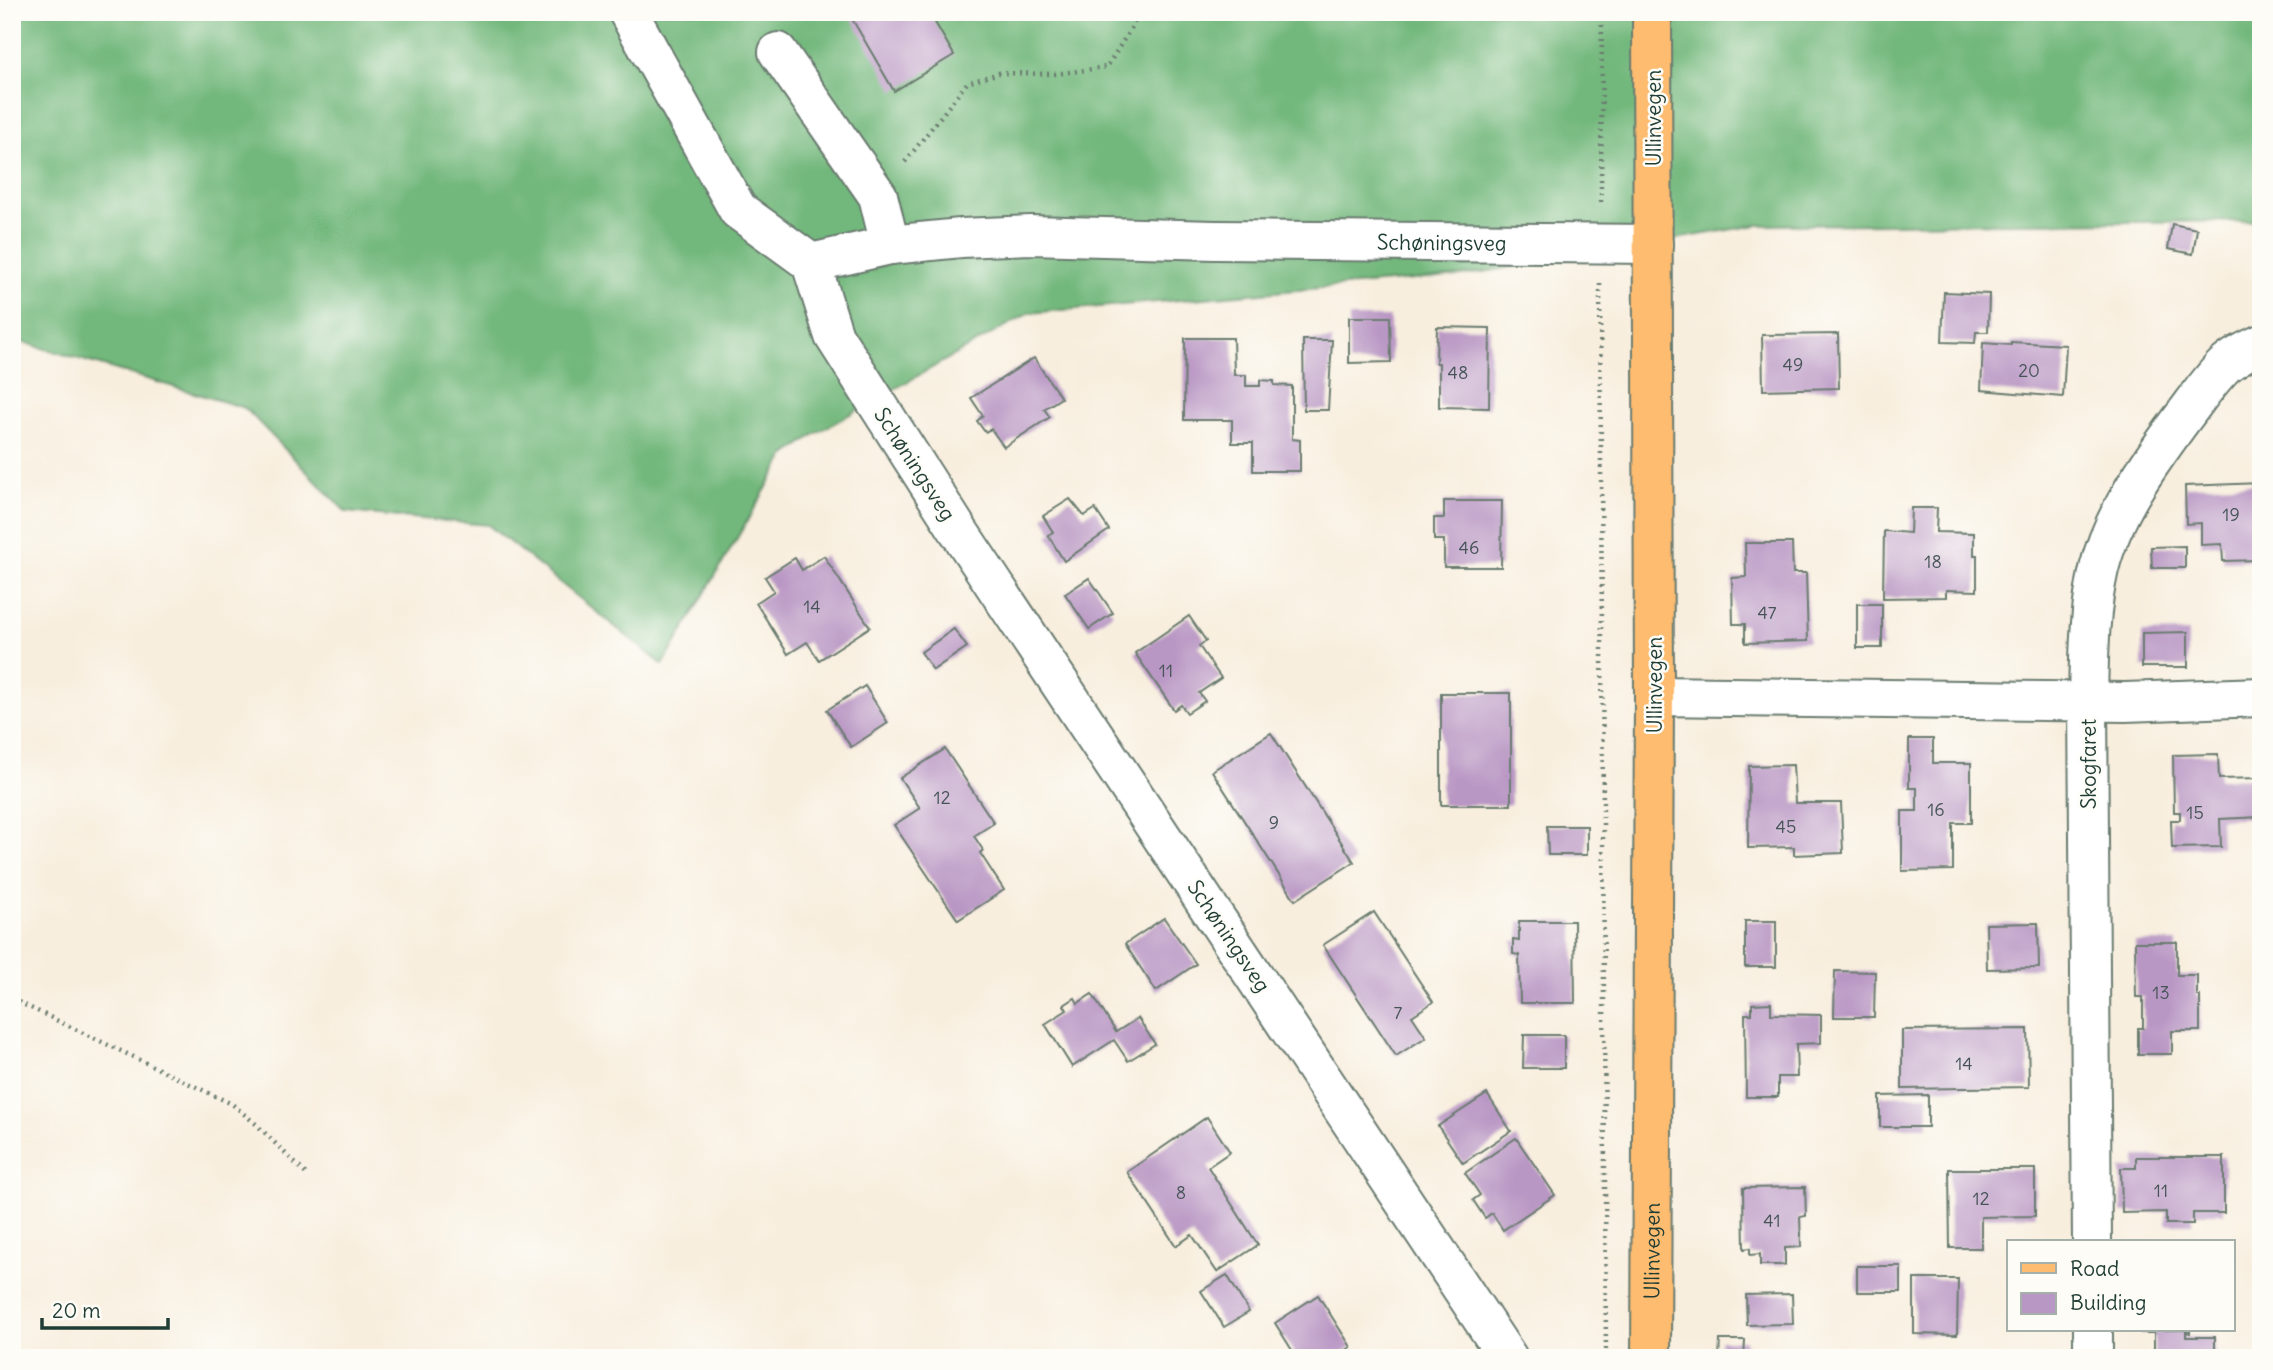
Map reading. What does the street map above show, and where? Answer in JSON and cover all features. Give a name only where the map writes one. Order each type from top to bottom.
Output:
[{"type":"main road","name":"Ullinvegen","points":[[1651,1358],[1654,696],[1652,12]]},
{"type":"street","points":[[628,12],[738,210],[811,263]]},
{"type":"street","points":[[778,52],[878,196],[890,245]]},
{"type":"street","name":"Schøningsveg","points":[[1508,1358],[956,527],[834,336],[811,263],[890,245],[1030,235],[1215,240],[1653,244]]},
{"type":"street","name":"Skogfaret","points":[[2092,1240],[2088,701],[2089,631],[2093,598],[2100,566],[2125,504],[2152,459],[2225,365],[2261,344]]},
{"type":"street","points":[[1654,696],[2088,701],[2261,697]]},
{"type":"street","points":[[2093,1332],[2093,1358]]},
{"type":"path","points":[[878,196],[967,83],[999,72],[1056,74],[1107,67],[1141,12]]},
{"type":"path","points":[[1602,12],[1600,244],[1606,1358]]},
{"type":"path","points":[[12,999],[232,1104],[309,1177]]},
{"type":"green space","points":[[12,12],[2261,12],[2261,221],[1757,225],[1460,276],[1029,313],[815,434],[785,456],[663,665],[488,525],[346,512],[245,408],[12,339]]},
{"type":"building","points":[[848,12],[929,12],[954,55],[894,91]]},
{"type":"building","points":[[2172,224],[2197,229],[2193,254],[2168,249]]},
{"type":"building","points":[[1944,292],[1989,294],[1988,332],[1976,332],[1975,343],[1942,342]]},
{"type":"building","points":[[1349,317],[1390,317],[1391,362],[1349,363]]},
{"type":"building","points":[[1437,327],[1490,328],[1489,408],[1439,407]]},
{"type":"building","points":[[1838,334],[1839,388],[1763,390],[1762,335]]},
{"type":"building","points":[[1185,338],[1233,338],[1234,375],[1246,375],[1246,386],[1260,386],[1260,380],[1274,381],[1274,385],[1292,386],[1292,439],[1300,440],[1300,471],[1253,471],[1253,443],[1232,443],[1232,420],[1184,420]]},
{"type":"building","points":[[1303,340],[1332,340],[1328,410],[1304,410]]},
{"type":"building","points":[[2011,342],[2066,345],[2063,397],[1981,390],[1983,343],[2011,345]]},
{"type":"building","points":[[1034,358],[1061,398],[1044,409],[1050,417],[1004,447],[991,429],[985,432],[977,421],[983,416],[971,398]]},
{"type":"building","points":[[2261,483],[2261,560],[2223,561],[2222,544],[2201,545],[2201,523],[2186,524],[2185,486]]},
{"type":"building","points":[[1070,499],[1084,516],[1095,509],[1109,530],[1064,561],[1048,535],[1053,532],[1043,516]]},
{"type":"building","points":[[1444,501],[1502,501],[1501,567],[1444,567],[1444,540],[1434,540],[1434,518],[1444,518]]},
{"type":"building","points":[[1911,508],[1937,508],[1936,532],[1974,533],[1977,591],[1946,590],[1946,597],[1883,598],[1884,531],[1910,533]]},
{"type":"building","points":[[1745,543],[1792,543],[1793,573],[1806,573],[1808,641],[1745,643],[1745,624],[1733,624],[1732,578],[1746,577]]},
{"type":"building","points":[[2185,546],[2185,568],[2152,568],[2151,547]]},
{"type":"building","points":[[824,556],[870,627],[819,660],[807,642],[788,654],[756,603],[774,591],[765,577],[795,558],[802,570]]},
{"type":"building","points":[[1089,578],[1113,613],[1089,629],[1065,594]]},
{"type":"building","points":[[1857,604],[1882,604],[1882,648],[1857,648]]},
{"type":"building","points":[[1189,616],[1206,641],[1199,646],[1221,678],[1199,693],[1205,701],[1187,713],[1181,705],[1174,710],[1135,653]]},
{"type":"building","points":[[954,629],[967,647],[933,670],[921,652]]},
{"type":"building","points":[[2188,632],[2188,667],[2142,667],[2142,633]]},
{"type":"building","points":[[865,686],[888,723],[851,747],[827,710]]},
{"type":"building","points":[[1441,693],[1511,693],[1511,805],[1441,805]]},
{"type":"building","points":[[1271,733],[1354,862],[1295,900],[1212,771]]},
{"type":"building","points":[[1909,739],[1933,739],[1933,763],[1971,763],[1971,823],[1953,823],[1953,870],[1902,871],[1902,811],[1917,811],[1917,788],[1909,788]]},
{"type":"building","points":[[945,749],[994,823],[974,836],[983,850],[980,853],[1004,890],[958,920],[894,825],[920,808],[900,778]]},
{"type":"building","points":[[2218,754],[2219,779],[2261,778],[2261,817],[2220,819],[2221,847],[2172,848],[2171,820],[2180,820],[2180,812],[2174,812],[2173,755]]},
{"type":"building","points":[[1793,765],[1795,803],[1841,803],[1843,853],[1794,855],[1794,847],[1748,848],[1749,766]]},
{"type":"building","points":[[1547,826],[1587,826],[1587,855],[1548,855]]},
{"type":"building","points":[[1374,912],[1433,1002],[1412,1016],[1426,1037],[1396,1056],[1323,945]]},
{"type":"building","points":[[1164,918],[1196,964],[1156,991],[1125,944]]},
{"type":"building","points":[[1519,921],[1574,921],[1575,1003],[1520,1003],[1519,955],[1513,954],[1513,940],[1519,941]]},
{"type":"building","points":[[1745,921],[1776,921],[1776,967],[1745,967]]},
{"type":"building","points":[[2038,923],[2039,968],[1987,969],[1986,924]]},
{"type":"building","points":[[2135,942],[2177,942],[2177,975],[2197,975],[2200,1031],[2172,1031],[2172,1054],[2138,1054],[2138,1028],[2143,1028],[2143,997],[2136,997]]},
{"type":"building","points":[[1835,971],[1875,972],[1874,1017],[1834,1017]]},
{"type":"building","points":[[1092,994],[1116,1032],[1138,1018],[1155,1044],[1128,1061],[1114,1040],[1072,1067],[1045,1024],[1067,1010],[1064,1005],[1075,998],[1078,1003]]},
{"type":"building","points":[[1771,1003],[1771,1014],[1821,1015],[1821,1043],[1796,1044],[1797,1077],[1778,1077],[1778,1097],[1746,1097],[1745,1014],[1752,1014],[1752,1004]]},
{"type":"building","points":[[2028,1029],[2029,1087],[1902,1089],[1902,1030]]},
{"type":"building","points":[[1524,1035],[1564,1035],[1564,1068],[1523,1068]]},
{"type":"building","points":[[1487,1094],[1511,1131],[1463,1163],[1438,1126]]},
{"type":"building","points":[[1928,1095],[1928,1127],[1880,1127],[1880,1096]]},
{"type":"building","points":[[1207,1117],[1230,1152],[1208,1167],[1258,1245],[1217,1272],[1192,1235],[1176,1246],[1127,1172]]},
{"type":"building","points":[[1516,1138],[1555,1195],[1503,1230],[1492,1213],[1485,1218],[1473,1200],[1480,1195],[1465,1173]]},
{"type":"building","points":[[2136,1157],[2224,1157],[2224,1213],[2193,1213],[2193,1224],[2166,1224],[2166,1212],[2122,1213],[2121,1168],[2136,1168]]},
{"type":"building","points":[[1949,1169],[2035,1169],[2035,1216],[1981,1217],[1981,1248],[1950,1248]]},
{"type":"building","points":[[1805,1187],[1806,1216],[1800,1217],[1801,1247],[1785,1248],[1785,1265],[1760,1265],[1760,1254],[1750,1255],[1750,1248],[1744,1249],[1743,1188]]},
{"type":"building","points":[[1857,1266],[1901,1266],[1901,1292],[1857,1292]]},
{"type":"building","points":[[1227,1275],[1249,1312],[1224,1327],[1201,1291]]},
{"type":"building","points":[[1914,1279],[1958,1279],[1957,1335],[1914,1334]]},
{"type":"building","points":[[1792,1294],[1793,1324],[1747,1325],[1746,1295]]},
{"type":"building","points":[[1318,1295],[1351,1347],[1337,1356],[1338,1358],[1297,1358],[1275,1323]]},
{"type":"building","points":[[2186,1332],[2186,1337],[2215,1337],[2215,1358],[2154,1358],[2154,1333],[2141,1333]]},
{"type":"building","points":[[1720,1340],[1745,1340],[1744,1358],[1719,1358]]}]
